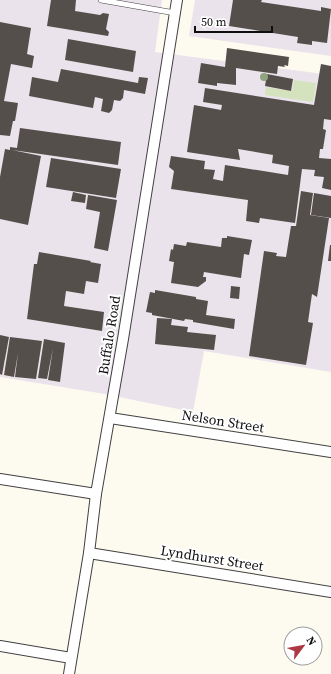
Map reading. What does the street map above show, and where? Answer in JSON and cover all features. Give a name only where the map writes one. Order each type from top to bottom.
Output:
[{"type":"street","name":"Buffalo Road","points":[[69,674],[89,553],[96,494],[110,418],[177,0]]},
{"type":"street","name":"Nelson Street","points":[[110,418],[331,452]]},
{"type":"street","points":[[0,479],[96,494]]},
{"type":"street","name":"Lyndhurst Street","points":[[89,553],[331,592]]},
{"type":"street","points":[[0,646],[71,658]]},
{"type":"lane","points":[[101,0],[175,13]]},
{"type":"shaded area","points":[[0,0],[162,0],[155,52],[331,75],[331,372],[204,351],[193,412],[99,393],[0,377]]},
{"type":"shaded area","points":[[195,0],[331,0],[331,56],[189,36]]},
{"type":"green space","points":[[294,80],[316,83],[313,102],[265,95],[266,87],[292,91]]},
{"type":"building","points":[[51,0],[76,0],[75,11],[100,15],[103,13],[109,14],[106,29],[109,32],[108,36],[47,26]]},
{"type":"building","points":[[233,0],[262,0],[261,2],[321,11],[321,7],[331,9],[327,43],[312,41],[312,45],[297,43],[298,37],[229,26]]},
{"type":"building","points":[[0,22],[31,28],[27,54],[34,56],[32,68],[11,64],[4,101],[18,103],[15,121],[13,121],[10,136],[0,135]]},
{"type":"building","points":[[68,39],[136,51],[133,72],[65,60]]},
{"type":"building","points":[[227,48],[289,57],[288,66],[278,66],[277,74],[236,68],[236,85],[217,83],[217,86],[198,83],[201,63],[225,67]]},
{"type":"building","points":[[321,64],[331,66],[331,120],[324,119],[323,129],[326,130],[323,149],[320,149],[319,158],[331,159],[331,190],[322,188],[324,177],[314,176],[315,170],[302,169],[295,223],[260,218],[259,223],[246,221],[248,200],[171,189],[174,171],[169,167],[171,156],[205,161],[204,169],[215,170],[213,179],[223,181],[225,165],[288,175],[289,166],[272,163],[273,155],[238,149],[240,160],[187,152],[194,105],[221,110],[222,105],[203,102],[205,88],[314,105]]},
{"type":"building","points":[[61,69],[138,83],[139,77],[148,78],[145,94],[124,90],[123,98],[120,101],[114,100],[112,110],[109,113],[101,111],[103,99],[95,97],[93,108],[29,96],[32,77],[58,82]]},
{"type":"building","points":[[267,74],[293,79],[291,91],[265,86]]},
{"type":"building","points":[[20,128],[121,142],[118,165],[12,150],[41,156],[28,225],[0,219],[0,177],[5,149],[10,150],[10,147],[17,148]]},
{"type":"building","points":[[51,158],[121,169],[116,198],[46,187]]},
{"type":"building","points":[[301,191],[313,193],[310,215],[329,218],[317,297],[312,294],[308,322],[313,323],[306,365],[249,356],[264,251],[277,253],[276,256],[286,257],[291,226],[296,226]]},
{"type":"building","points":[[73,192],[86,195],[85,203],[71,201]]},
{"type":"building","points":[[314,193],[331,196],[331,218],[311,215]]},
{"type":"building","points":[[88,195],[117,200],[108,251],[94,248],[100,212],[86,209]]},
{"type":"building","points":[[227,236],[252,240],[249,255],[244,254],[241,278],[204,272],[203,277],[206,277],[206,281],[198,287],[171,283],[174,262],[169,261],[171,249],[173,250],[174,244],[186,246],[187,242],[221,247],[222,238],[227,238]]},
{"type":"building","points":[[330,245],[331,261],[328,261]]},
{"type":"building","points":[[39,252],[101,264],[98,283],[86,281],[84,294],[66,291],[64,306],[104,312],[102,331],[27,319],[34,264],[37,264]]},
{"type":"building","points":[[231,286],[240,287],[239,299],[230,298]]},
{"type":"building","points":[[155,290],[196,297],[196,299],[208,301],[206,315],[235,319],[234,329],[193,322],[193,320],[185,319],[184,321],[152,315],[152,313],[146,312],[150,292],[155,293]]},
{"type":"building","points":[[157,318],[172,319],[171,325],[188,327],[187,332],[216,335],[214,350],[155,344]]},
{"type":"building","points":[[0,335],[9,337],[2,375],[0,374]]},
{"type":"building","points":[[10,337],[42,341],[36,379],[15,377],[18,353],[14,377],[4,375]]},
{"type":"building","points":[[44,339],[65,343],[60,382],[48,380],[53,348],[47,379],[38,378]]}]
